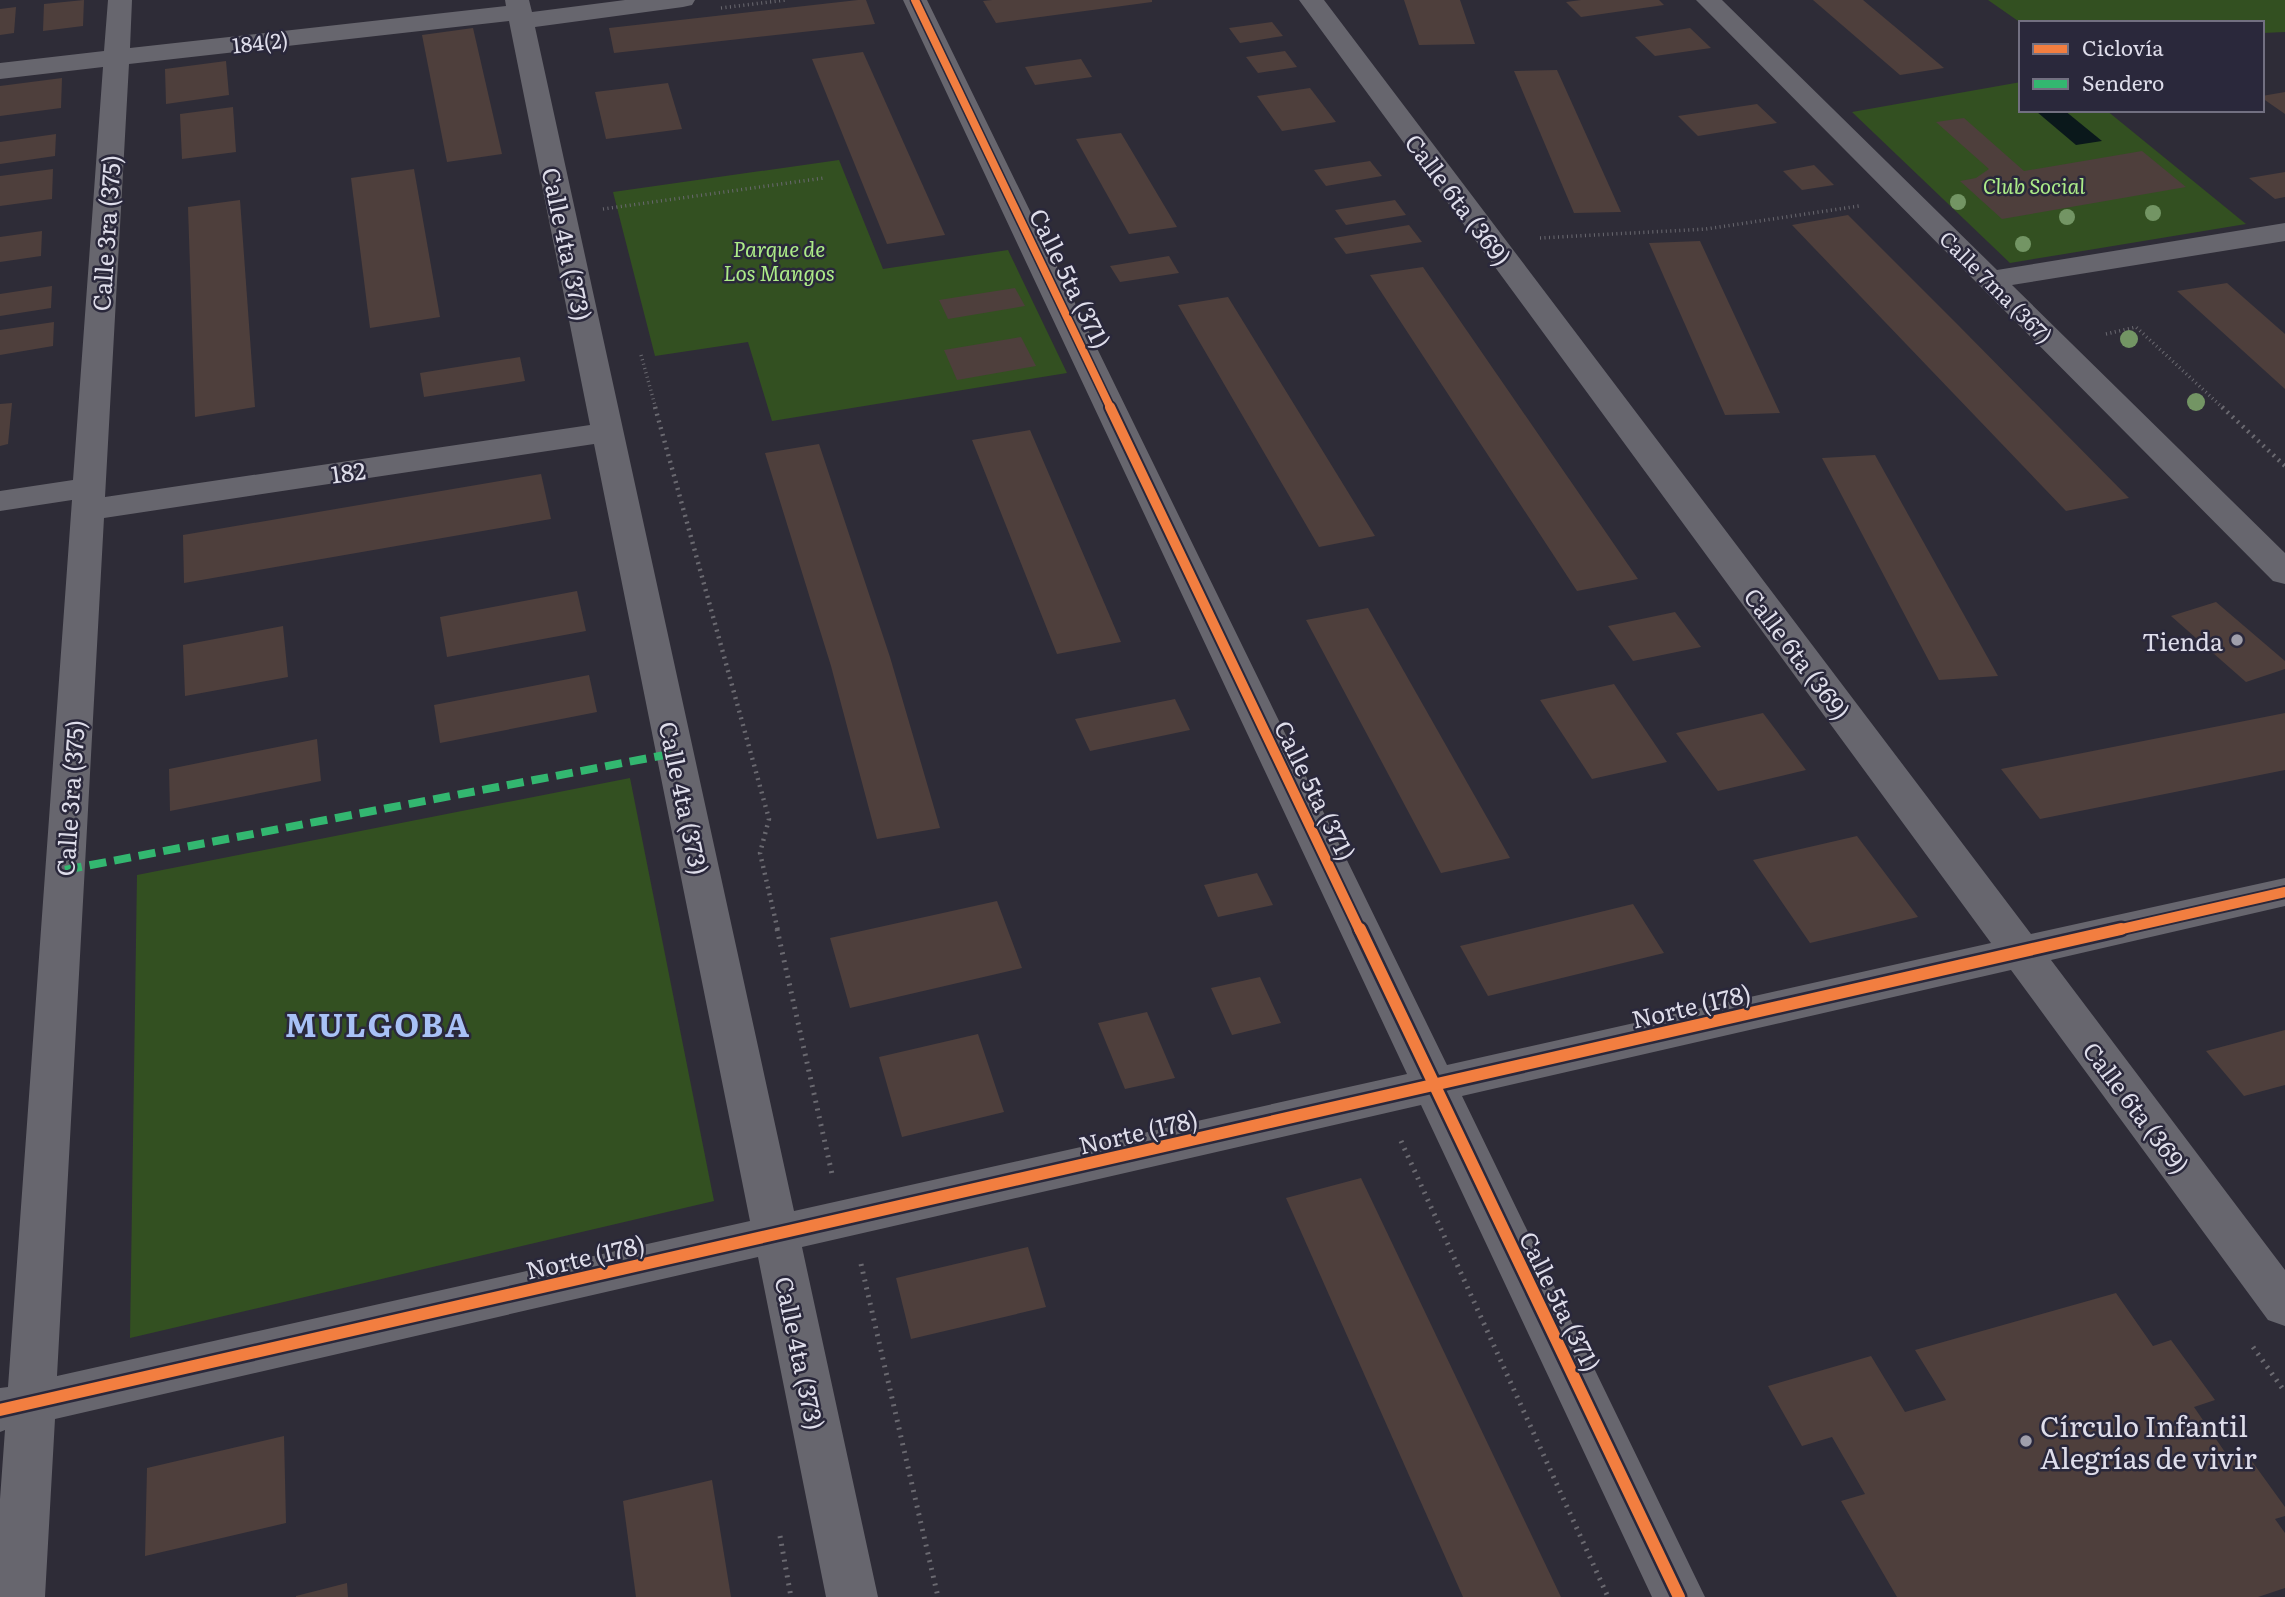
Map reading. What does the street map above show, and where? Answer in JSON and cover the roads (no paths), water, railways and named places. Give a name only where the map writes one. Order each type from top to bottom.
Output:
[{"type":"street","name":"Calle 3ra (375)","points":[[19,1597],[15,1407],[88,499],[120,0]]},
{"type":"street","name":"184(2)","points":[[0,71],[519,11],[683,0]]},
{"type":"street","name":"Calle 5ta (371)","points":[[915,0],[1679,1597]]},
{"type":"street","name":"Calle 6ta (369)","points":[[1311,0],[2285,1306]]},
{"type":"street","name":"Calle 7ma (367)","points":[[1708,0],[2285,573]]},
{"type":"street","name":"Calle 4ta (373)","points":[[519,11],[852,1597]]},
{"type":"street","points":[[1990,280],[2285,232]]},
{"type":"street","name":"182","points":[[0,501],[88,499],[608,432]]},
{"type":"street","name":"Norte (178)","points":[[15,1407],[2285,892]]},
{"type":"place","name":"Tienda","points":[[2237,640]]},
{"type":"place","name":"Círculo Infantil Alegrías de vivir","points":[[2026,1441]]},
{"type":"district","name":"MULGOBA","points":[[378,1023]]},
{"type":"park label","name":"Club Social","points":[[2034,184]]},
{"type":"park label","name":"Parque de Los Mangos","points":[[779,259]]}]
